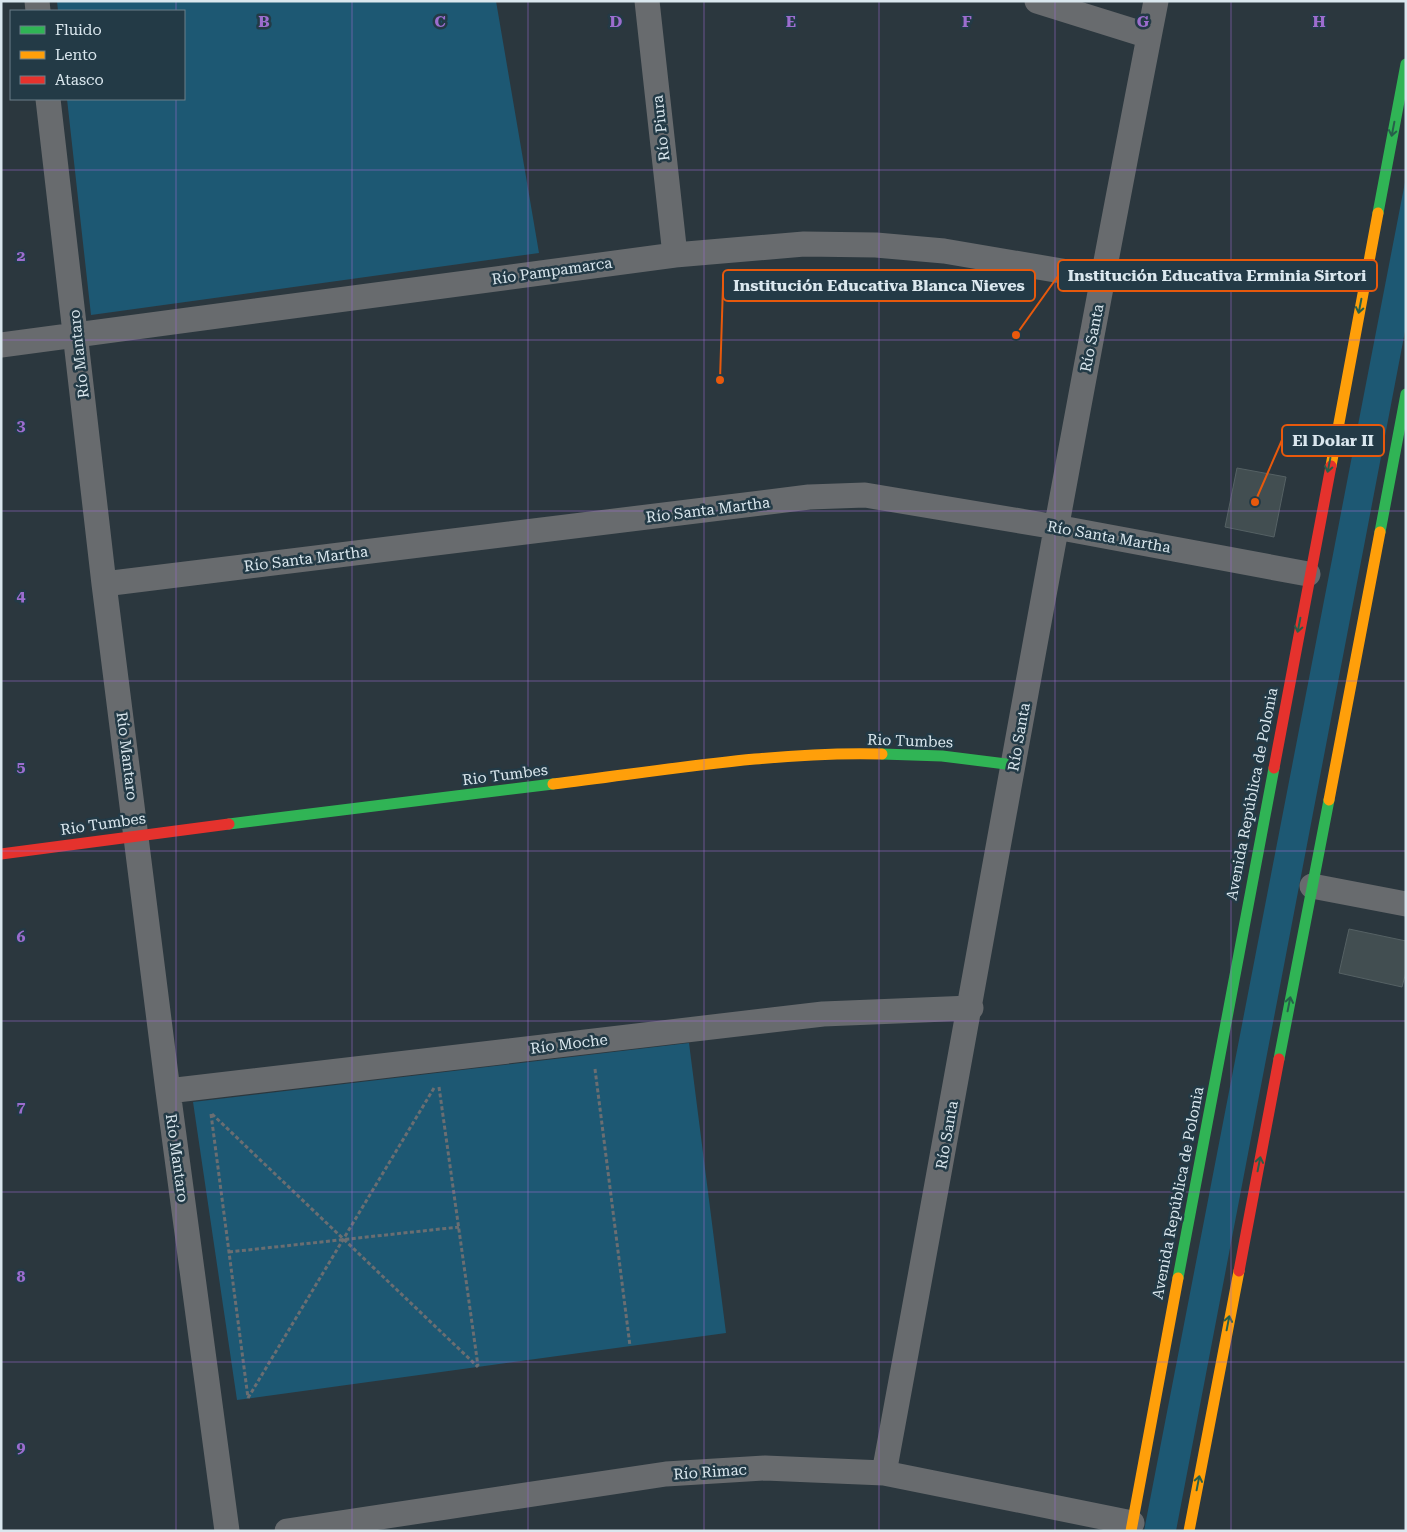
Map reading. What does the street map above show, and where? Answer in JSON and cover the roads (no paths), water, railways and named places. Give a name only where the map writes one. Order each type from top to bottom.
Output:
[{"type":"main road","name":"Avenida República de Polonia","points":[[1131,1527],[1308,574],[1406,64]]},
{"type":"main road","points":[[1189,1531],[1406,394]]},
{"type":"main road","name":"Rio Tumbes","points":[[1,854],[137,835],[758,759],[829,753],[942,756],[1014,765]]},
{"type":"street","name":"Río Piura","points":[[648,1],[675,255]]},
{"type":"street","points":[[1037,1],[1149,36]]},
{"type":"street","name":"Río Santa","points":[[884,1473],[971,1008],[1056,527],[1156,1]]},
{"type":"street","name":"Río Mantaro","points":[[48,100],[77,336],[104,584],[168,1091],[227,1531]]},
{"type":"street","name":"Río Pampamarca","points":[[1,345],[675,255],[804,244],[876,245],[944,251],[1103,278]]},
{"type":"street","name":"Río Santa Martha","points":[[104,584],[809,498],[865,495],[1056,527],[1308,574]]},
{"type":"street","points":[[1312,886],[1406,904]]},
{"type":"street","name":"Río Moche","points":[[168,1091],[823,1014],[971,1008]]},
{"type":"street","name":"Río Rimac","points":[[287,1531],[666,1474],[765,1468],[884,1473],[1131,1527]]},
{"type":"place","name":"Institución Educativa Erminia Sirtori","points":[[1016,335]]},
{"type":"place","name":"Institución Educativa Blanca Nieves","points":[[720,380]]},
{"type":"place","name":"El Dolar II","points":[[1255,502]]}]
